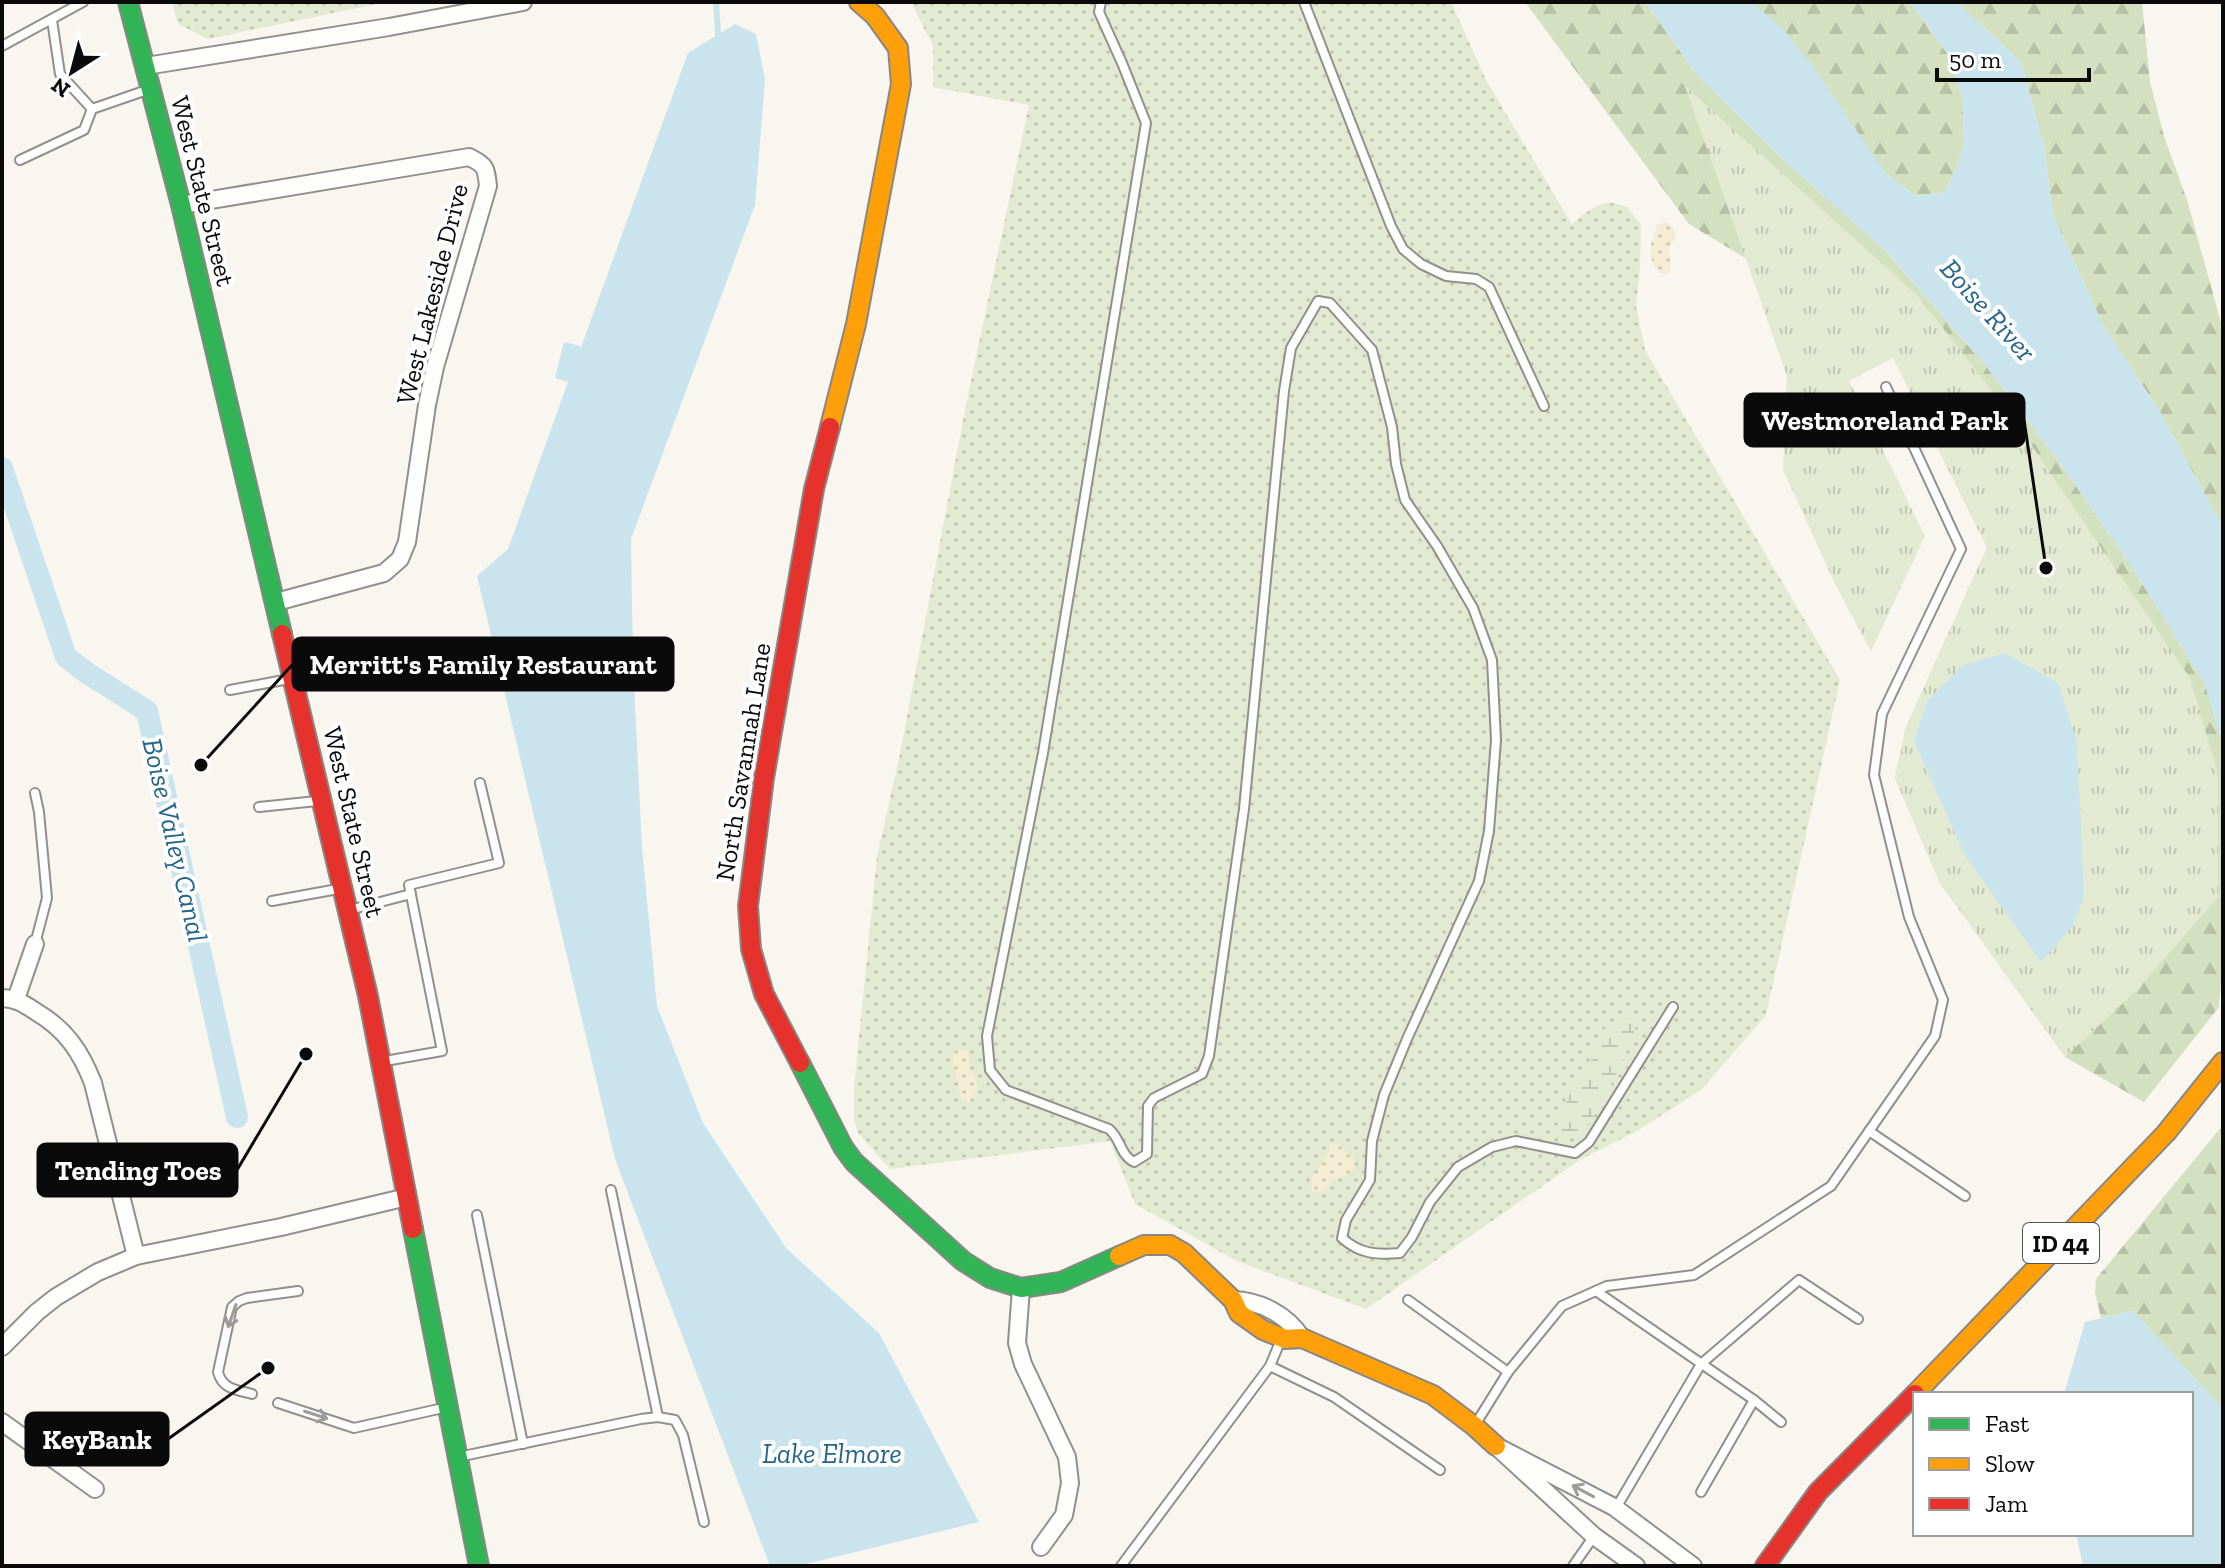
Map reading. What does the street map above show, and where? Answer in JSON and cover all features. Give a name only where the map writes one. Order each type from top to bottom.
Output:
[{"type":"main road","name":"West State Street","points":[[128,2],[181,205],[368,996],[479,1566]]},
{"type":"main road","name":"North Savannah Lane","points":[[859,2],[875,16],[898,48],[901,84],[856,324],[814,489],[764,778],[748,906],[751,949],[764,994],[833,1132],[854,1162],[963,1261],[990,1278],[1021,1288],[1061,1282],[1144,1245],[1170,1245],[1184,1253],[1233,1300],[1239,1313],[1263,1330],[1286,1330]]},
{"type":"main road","name":"ID 44","points":[[1917,1392],[2166,1133],[2223,1062]]},
{"type":"main road","points":[[1286,1330],[1433,1395],[1496,1446]]},
{"type":"main road","name":"ID 44","points":[[1765,1566],[1818,1492],[1913,1396]]},
{"type":"street","points":[[146,66],[523,2]]},
{"type":"street","name":"West Lakeside Drive","points":[[181,205],[469,157],[486,169],[488,186],[435,367],[407,542],[400,559],[384,573],[276,602]]},
{"type":"street","points":[[35,944],[9,999],[54,1023],[71,1040],[84,1061],[93,1083],[136,1256]]},
{"type":"street","points":[[2,1347],[56,1297],[98,1272],[136,1256],[281,1227],[407,1197]]},
{"type":"street","points":[[1021,1288],[1017,1343],[1023,1364],[1067,1457],[1070,1483],[1064,1515],[1041,1547]]},
{"type":"street","points":[[2,1422],[95,1489]]},
{"type":"street","points":[[1496,1446],[1616,1509],[1693,1566]]},
{"type":"street","points":[[1496,1446],[1594,1536],[1636,1566]]},
{"type":"lane","points":[[2,46],[83,2]]},
{"type":"lane","points":[[1101,2],[1099,12],[1146,123],[1043,753],[987,1036],[990,1070],[1006,1090],[1109,1129],[1117,1136],[1126,1158],[1134,1162],[1147,1154],[1148,1106],[1154,1098],[1202,1074],[1209,1056],[1244,809],[1284,391],[1291,348],[1318,301],[1330,303],[1372,350],[1392,427],[1396,464],[1405,500],[1437,546],[1473,608],[1492,660],[1496,740],[1489,831],[1479,881],[1384,1095],[1372,1141],[1370,1180],[1346,1220],[1342,1238],[1354,1249],[1375,1255],[1400,1253],[1430,1202],[1458,1167],[1492,1147],[1516,1141],[1575,1153],[1589,1142],[1673,1007]]},
{"type":"lane","points":[[1304,2],[1391,226],[1403,249],[1421,264],[1446,276],[1476,279],[1489,287],[1544,406]]},
{"type":"lane","points":[[52,20],[60,74],[92,109]]},
{"type":"lane","points":[[92,109],[151,89]]},
{"type":"lane","points":[[20,160],[84,130],[92,109]]},
{"type":"lane","points":[[1474,1426],[1508,1372],[1562,1306],[1607,1286],[1694,1275],[1831,1186],[1935,1036],[1943,1000],[1909,917],[1874,775],[1882,714],[1961,549],[1886,387]]},
{"type":"lane","points":[[230,690],[293,678]]},
{"type":"lane","points":[[380,1062],[442,1051],[409,885],[499,863],[480,783]]},
{"type":"lane","points":[[35,793],[47,898],[35,944]]},
{"type":"lane","points":[[259,807],[322,801]]},
{"type":"lane","points":[[272,901],[342,888]]},
{"type":"lane","points":[[347,910],[411,894]]},
{"type":"lane","points":[[1869,1131],[1965,1196]]},
{"type":"lane","points":[[611,1190],[658,1417]]},
{"type":"lane","points":[[477,1215],[523,1444]]},
{"type":"lane","points":[[1616,1509],[1701,1364],[1799,1280],[1858,1319]]},
{"type":"lane","points":[[252,1394],[227,1387],[218,1372],[232,1307],[247,1298],[298,1291]]},
{"type":"lane","points":[[1596,1291],[1781,1422]]},
{"type":"lane","points":[[1408,1300],[1508,1372]]},
{"type":"lane","points":[[1121,1566],[1270,1366],[1286,1330]]},
{"type":"lane","points":[[1270,1366],[1334,1397],[1440,1470]]},
{"type":"lane","points":[[1701,1492],[1754,1400]]},
{"type":"lane","points":[[278,1403],[354,1428],[448,1407]]},
{"type":"lane","points":[[458,1457],[641,1419],[658,1417],[675,1420],[683,1435],[704,1522]]},
{"type":"lane","points":[[1573,1566],[1594,1536]]},
{"type":"green space","points":[[172,2],[386,2],[208,39],[178,24]]},
{"type":"green space","points":[[908,2],[1451,2],[1486,80],[1572,225],[1592,208],[1609,203],[1627,207],[1641,225],[1636,306],[1645,350],[1840,680],[1766,1015],[1702,1089],[1637,1131],[1581,1159],[1366,1309],[1237,1261],[1135,1204],[1110,1141],[890,1169],[858,1133],[854,1119],[854,1087],[877,857],[1029,105],[933,87],[933,46],[912,4]]},
{"type":"green space","points":[[1525,2],[1645,2],[1697,75],[1790,166],[1884,249],[1986,366],[2062,466],[2130,564],[2205,684],[2223,744],[2223,955],[2219,1007],[2144,1102],[2065,1057],[1940,883],[1895,778],[1906,727],[1987,548],[1960,388],[1689,224]]},
{"type":"green space","points":[[1752,2],[1907,2],[1913,6],[1947,53],[1963,98],[1964,146],[1945,192],[1916,196],[1886,174]]},
{"type":"green space","points":[[1956,2],[2142,2],[2150,82],[2223,330],[2223,528],[2160,412],[2103,325],[2053,215],[2044,147],[2021,62]]},
{"type":"green space","points":[[1685,86],[1918,296],[2013,418],[2190,678],[2218,774],[2218,897],[2137,990],[2065,1057],[1940,883],[1895,778],[1906,727],[1987,548],[1893,358],[1849,381],[1925,536],[1871,651],[1837,588],[1783,470],[1787,376]]},
{"type":"green space","points":[[1623,1016],[1637,1023],[1619,1068],[1580,1139],[1566,1137],[1556,1129],[1571,1091],[1590,1063],[1604,1029]]},
{"type":"green space","points":[[2223,1125],[2223,1140],[2220,1141],[2223,1146],[2223,1409],[2133,1311],[2101,1318],[2095,1292],[2096,1279]]},
{"type":"sand","points":[[1667,222],[1674,229],[1675,239],[1669,248],[1671,264],[1668,274],[1660,273],[1655,267],[1650,250],[1657,225]]},
{"type":"sand","points":[[958,1050],[969,1053],[969,1067],[975,1076],[977,1087],[974,1099],[968,1103],[961,1100],[953,1065],[953,1056]]},
{"type":"sand","points":[[1331,1144],[1340,1144],[1356,1162],[1348,1174],[1333,1179],[1325,1191],[1312,1192],[1311,1178],[1325,1159]]},
{"type":"water","name":"Boise River","points":[[1645,2],[1752,2],[1784,30],[1815,69],[1886,174],[1916,196],[1945,192],[1964,146],[1963,98],[1947,53],[1907,2],[1956,2],[2021,62],[2044,147],[2053,215],[2103,325],[2160,412],[2223,528],[2223,744],[2205,684],[2130,564],[2062,466],[1986,366],[1887,252],[1790,166],[1697,75]]},
{"type":"water","name":"Lake Elmore","points":[[735,24],[756,34],[765,79],[755,205],[631,539],[633,663],[642,847],[657,1006],[703,1123],[786,1248],[879,1333],[979,1522],[798,1566],[770,1566],[615,1159],[477,576],[508,549],[568,382],[555,378],[564,342],[580,346],[580,350],[688,53]]},
{"type":"water","points":[[2005,653],[2058,683],[2077,741],[2084,897],[2072,927],[2041,962],[1965,856],[1914,741],[1927,701],[1963,665]]},
{"type":"water","points":[[2133,1311],[2223,1409],[2223,1566],[2083,1566],[2076,1536],[2193,1536],[2193,1392],[2065,1392],[2085,1322]]},
{"type":"waterway","points":[[716,2],[718,34]]},
{"type":"waterway","name":"Boise Valley Canal","points":[[2,468],[66,657],[147,711],[237,1117]]},
{"type":"traffic: fast","points":[[128,2],[181,205],[282,634]]},
{"type":"traffic: fast","points":[[800,1063],[843,1147],[854,1162],[963,1261],[990,1278],[1021,1288],[1061,1282],[1119,1256]]},
{"type":"traffic: fast","points":[[413,1229],[479,1566]]},
{"type":"traffic: slow","points":[[830,427],[856,324],[901,84],[898,48],[875,16],[859,2]]},
{"type":"traffic: slow","points":[[1917,1392],[2166,1133],[2223,1062]]},
{"type":"traffic: slow","points":[[1119,1256],[1144,1245],[1170,1245],[1184,1253],[1233,1300],[1239,1313],[1263,1330],[1285,1339],[1302,1338],[1433,1395],[1496,1446]]},
{"type":"traffic: jam","points":[[800,1063],[764,994],[751,949],[748,906],[764,778],[814,489],[830,427]]},
{"type":"traffic: jam","points":[[282,634],[368,996],[413,1229]]},
{"type":"traffic: jam","points":[[1765,1566],[1818,1492],[1913,1396]]},
{"type":"place","name":"Westmoreland Park","points":[[2046,568]]},
{"type":"place","name":"Merritt's Family Restaurant","points":[[201,765]]},
{"type":"place","name":"Tending Toes","points":[[306,1054]]},
{"type":"place","name":"KeyBank","points":[[268,1368]]}]
